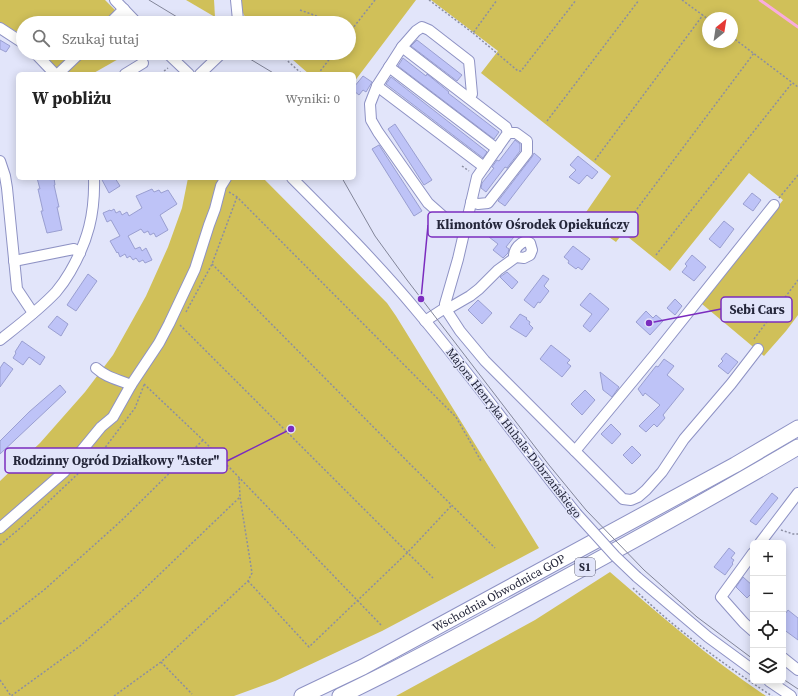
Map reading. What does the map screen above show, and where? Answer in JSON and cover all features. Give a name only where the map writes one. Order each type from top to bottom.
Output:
[{"type":"highway","name":"Wschodnia Obwodnica GOP","points":[[302,696],[363,667],[451,620],[735,466],[798,428]]},
{"type":"highway","name":"Wschodnia Obwodnica GOP","points":[[340,696],[540,592],[724,490],[798,447]]},
{"type":"street","points":[[115,0],[131,16]]},
{"type":"street","points":[[236,0],[238,16]]},
{"type":"street","points":[[117,16],[124,9]]},
{"type":"street","points":[[464,230],[454,226],[428,203],[378,132],[371,120],[370,104],[377,86],[389,66],[402,47],[416,31],[422,27],[429,30],[468,61],[472,94],[469,98]]},
{"type":"street","points":[[0,28],[16,38]]},
{"type":"street","points":[[402,47],[506,126],[508,133]]},
{"type":"street","points":[[42,60],[53,72]]},
{"type":"street","points":[[60,72],[73,60]]},
{"type":"street","points":[[174,60],[187,72]]},
{"type":"street","points":[[202,72],[215,60]]},
{"type":"street","points":[[128,72],[142,63]]},
{"type":"street","points":[[389,66],[497,149]]},
{"type":"street","points":[[377,86],[484,167]]},
{"type":"street","points":[[508,133],[477,177],[458,259],[445,304],[446,308],[460,331],[485,361],[623,499],[630,500],[638,497],[646,490],[662,472],[684,439],[758,350]]},
{"type":"street","points":[[470,202],[478,204],[488,203],[527,153],[527,141],[516,133],[508,133]]},
{"type":"street","points":[[0,161],[6,176],[16,289],[33,313]]},
{"type":"street","points":[[0,340],[58,290],[80,253],[87,236],[90,221],[94,199],[94,180]]},
{"type":"street","name":"Majora Henryka Hubala-Dobrzańskiego","points":[[294,180],[381,270],[425,321],[576,513],[615,556],[708,637],[750,668]]},
{"type":"street","points":[[0,528],[64,472],[101,428],[113,417],[133,381],[169,324],[195,269],[224,182]]},
{"type":"street","points":[[575,451],[656,353],[774,205]]},
{"type":"street","points":[[14,261],[74,249],[80,253]]},
{"type":"street","points":[[425,321],[480,289],[498,270],[516,257]]},
{"type":"street","points":[[96,368],[104,375],[120,380],[133,381]]},
{"type":"street","points":[[762,540],[798,493]]},
{"type":"street","points":[[750,557],[721,597],[750,628]]},
{"type":"street","points":[[786,660],[798,670]]},
{"type":"street","points":[[773,684],[791,696]]},
{"type":"path","points":[[356,25],[374,0]]},
{"type":"path","points":[[429,0],[473,33],[518,71],[521,71],[576,0]]},
{"type":"path","points":[[473,33],[498,0]]},
{"type":"path","points":[[547,121],[639,0]]},
{"type":"path","points":[[682,0],[702,14]]},
{"type":"path","points":[[300,10],[317,16]]},
{"type":"path","points":[[595,160],[702,16]]},
{"type":"path","points":[[738,41],[798,88]]},
{"type":"path","points":[[625,225],[754,53]]},
{"type":"path","points":[[287,60],[300,72]]},
{"type":"path","points":[[320,72],[329,60]]},
{"type":"path","points":[[164,71],[168,68]]},
{"type":"path","points":[[656,255],[792,83]]},
{"type":"path","points":[[774,205],[798,175]]},
{"type":"path","points":[[224,182],[237,197],[456,417],[481,461]]},
{"type":"path","points":[[212,264],[495,548]]},
{"type":"path","points":[[754,339],[798,280]]},
{"type":"path","points":[[180,324],[433,578]]},
{"type":"path","points":[[133,381],[144,384],[203,440],[381,625]]},
{"type":"path","points":[[0,624],[44,590],[121,521],[203,440]]},
{"type":"path","points":[[114,696],[160,662],[248,581],[252,573],[240,497],[239,478]]},
{"type":"path","points":[[0,680],[11,696],[80,646],[136,597],[240,497]]},
{"type":"path","points":[[248,581],[309,647],[407,553],[452,504]]},
{"type":"path","points":[[773,526],[779,530],[792,534],[798,534]]},
{"type":"path","points":[[160,662],[192,694]]},
{"type":"shaded area","points":[[0,0],[105,0],[121,16],[16,16],[16,31],[0,23]]},
{"type":"shaded area","points":[[186,0],[214,0],[215,16]]},
{"type":"shaded area","points":[[239,0],[416,0],[356,79],[356,72],[307,72],[293,60],[356,60],[356,16],[244,16],[239,5]]},
{"type":"shaded area","points":[[431,0],[798,0],[798,315],[764,356],[702,304],[783,200],[749,173],[670,271],[623,233],[616,242],[582,218],[611,176],[481,73],[498,51]]},
{"type":"shaded area","points":[[48,60],[117,60],[96,72],[59,72]]},
{"type":"shaded area","points":[[188,180],[265,180],[387,303],[539,548],[382,631],[275,681],[234,696],[0,696],[0,481],[40,443],[85,392],[113,355],[146,296],[168,247],[182,208]]},
{"type":"shaded area","points":[[610,572],[705,652],[766,696],[396,696],[535,620]]},
{"type":"building","points":[[0,40],[10,46],[6,52],[0,49]]},
{"type":"building","points":[[417,40],[462,75],[457,81],[411,46]]},
{"type":"building","points":[[403,58],[426,76],[427,74],[449,92],[448,93],[499,132],[494,139],[398,66]]},
{"type":"building","points":[[363,76],[372,82],[366,92],[363,90],[359,95],[356,93],[356,85]]},
{"type":"building","points":[[391,77],[486,151],[487,152],[483,158],[386,84]]},
{"type":"building","points":[[395,124],[432,180],[424,185],[388,129]]},
{"type":"building","points":[[515,140],[520,144],[520,151],[507,168],[505,167],[486,192],[481,188],[482,183],[494,168],[492,167],[497,160],[499,161]]},
{"type":"building","points":[[379,145],[422,211],[414,216],[372,149]]},
{"type":"building","points":[[534,153],[541,159],[505,206],[498,201]]},
{"type":"building","points":[[578,156],[598,172],[592,179],[587,175],[579,184],[569,177],[576,170],[570,165]]},
{"type":"building","points":[[38,180],[54,180],[59,207],[57,207],[62,230],[47,233],[41,211],[43,211],[38,189],[40,189]]},
{"type":"building","points":[[102,180],[116,180],[120,186],[109,193]]},
{"type":"building","points":[[152,189],[154,192],[159,190],[161,193],[168,190],[177,204],[160,215],[168,230],[156,237],[154,233],[150,235],[148,231],[144,233],[141,229],[128,236],[135,249],[140,247],[142,251],[146,248],[152,260],[145,263],[143,260],[139,262],[136,258],[133,260],[130,256],[127,258],[125,254],[120,257],[110,241],[120,236],[111,220],[107,222],[103,213],[114,209],[116,213],[120,211],[122,215],[127,212],[129,216],[142,208],[136,196]]},
{"type":"building","points":[[752,193],[761,200],[753,211],[743,204]]},
{"type":"building","points":[[501,221],[517,233],[506,247],[509,249],[508,253],[503,258],[493,250],[498,244],[489,237]]},
{"type":"building","points":[[724,221],[734,229],[720,248],[709,239]]},
{"type":"building","points":[[573,246],[590,259],[582,270],[578,267],[576,269],[568,263],[569,261],[564,257]]},
{"type":"building","points":[[692,255],[706,267],[694,281],[682,272],[687,266],[685,264]]},
{"type":"building","points":[[507,272],[518,282],[512,289],[500,277]]},
{"type":"building","points":[[88,274],[97,281],[76,311],[67,305]]},
{"type":"building","points":[[543,275],[549,279],[544,286],[549,291],[534,308],[524,300]]},
{"type":"building","points":[[590,293],[609,309],[590,332],[583,326],[592,314],[580,305]]},
{"type":"building","points":[[675,299],[682,306],[675,315],[667,308]]},
{"type":"building","points":[[478,300],[492,313],[482,324],[468,310]]},
{"type":"building","points":[[646,311],[653,318],[656,315],[663,321],[650,335],[636,322]]},
{"type":"building","points":[[520,314],[527,318],[526,319],[530,322],[529,324],[533,328],[526,337],[510,327]]},
{"type":"building","points":[[57,316],[68,324],[61,336],[48,327]]},
{"type":"building","points":[[22,341],[45,357],[40,365],[29,357],[23,365],[13,358]]},
{"type":"building","points":[[551,345],[570,360],[567,363],[571,366],[562,377],[540,359]]},
{"type":"building","points":[[726,353],[738,362],[728,374],[718,366],[723,361],[721,359]]},
{"type":"building","points":[[664,359],[674,366],[667,375],[684,389],[663,415],[665,418],[657,427],[654,424],[646,432],[639,426],[660,405],[645,393],[643,396],[638,389],[656,366],[658,367]]},
{"type":"building","points":[[4,362],[13,369],[0,387],[0,368]]},
{"type":"building","points":[[600,372],[619,387],[612,397],[603,390]]},
{"type":"building","points":[[60,385],[66,392],[0,454],[0,441],[29,412]]},
{"type":"building","points":[[585,390],[595,400],[582,415],[571,404]]},
{"type":"building","points":[[611,424],[621,434],[612,444],[601,434]]},
{"type":"building","points":[[632,446],[641,455],[632,464],[623,455]]},
{"type":"building","points":[[772,493],[778,498],[756,525],[750,521]]},
{"type":"building","points":[[729,548],[735,553],[731,558],[734,560],[732,563],[733,564],[725,575],[714,567]]},
{"type":"building","points":[[743,577],[750,583],[750,595],[747,598],[736,587]]},
{"type":"building","points":[[788,610],[798,618],[798,640],[786,631],[786,613]]},
{"type":"waterway","points":[[760,0],[798,27]]},
{"type":"tram line","points":[[149,0],[175,16]]},
{"type":"tram line","points":[[252,60],[272,72]]},
{"type":"tram line","points":[[343,180],[375,236],[407,280],[549,465],[586,510],[644,570],[697,617],[750,657]]},
{"type":"tram line","points":[[786,681],[798,689]]},
{"type":"place","name":"Klimontów Ośrodek Opiekuńczy","points":[[421,299]]},
{"type":"place","name":"Sebi Cars","points":[[649,323]]},
{"type":"place","name":"Rodzinny Ogród Działkowy \"Aster\"","points":[[291,429]]}]
